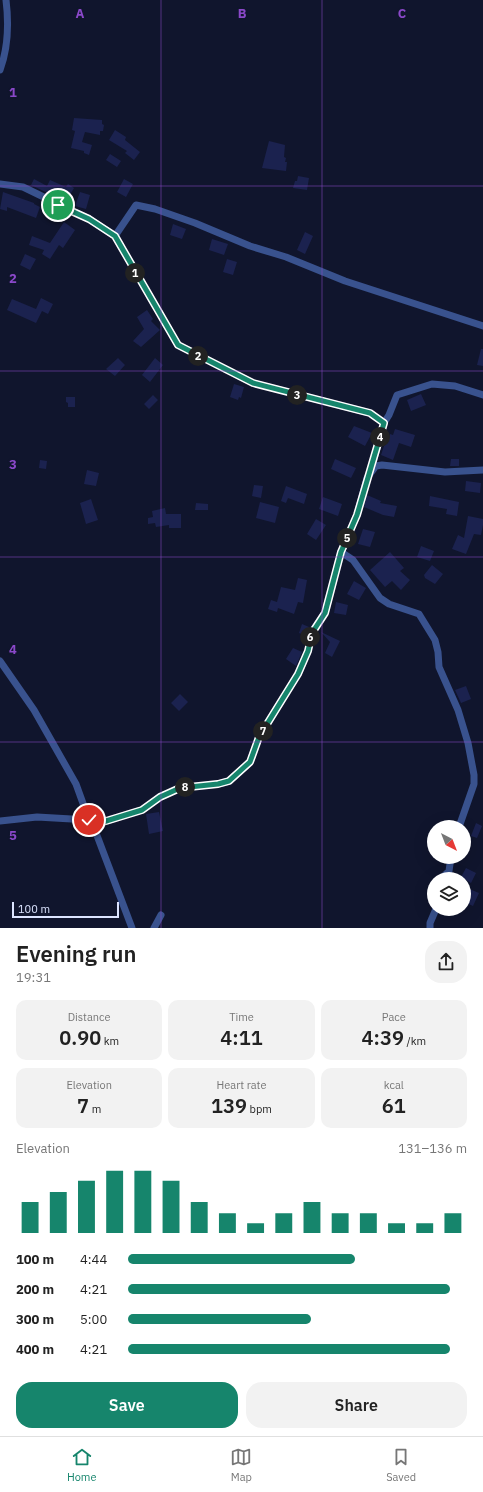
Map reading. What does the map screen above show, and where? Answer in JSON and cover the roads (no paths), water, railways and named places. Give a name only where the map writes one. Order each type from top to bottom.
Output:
[{"type":"street","points":[[0,70],[7,39],[6,0]]},
{"type":"street","points":[[0,184],[23,187],[89,219],[115,236],[178,345],[253,383],[370,413],[384,423]]},
{"type":"street","points":[[115,236],[136,205],[155,209],[195,223],[250,246],[286,257],[345,280],[483,326]]},
{"type":"street","points":[[0,821],[37,817],[91,823],[142,810],[160,797],[180,788],[218,784],[229,781],[244,769],[253,755],[259,737],[298,674],[304,662],[312,633],[329,604],[341,552],[357,515],[384,423],[397,395],[432,384],[455,386],[483,395]]},
{"type":"street","points":[[371,470],[376,466],[382,465],[445,472],[483,470]]},
{"type":"street","points":[[341,552],[353,560],[380,598],[389,604],[419,614],[435,640],[439,668],[458,710],[468,742],[474,775],[474,784],[461,820]]},
{"type":"street","points":[[0,661],[34,710],[76,784],[132,928]]},
{"type":"street","points":[[154,928],[161,915]]},
{"type":"street","points":[[430,928],[430,923],[433,916]]}]
